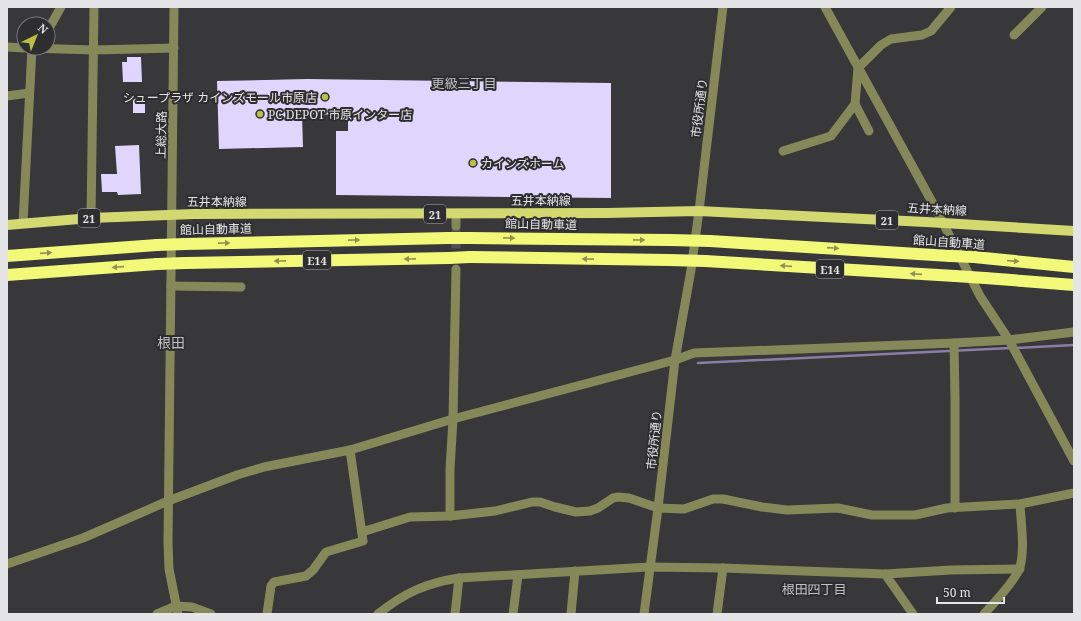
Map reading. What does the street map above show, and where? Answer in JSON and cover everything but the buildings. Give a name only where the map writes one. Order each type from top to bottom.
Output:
[{"type":"highway","name":"館山自動車道","points":[[7,256],[157,245],[448,238],[710,240],[974,257],[1074,267]]},
{"type":"highway","name":"E14","points":[[7,275],[185,262],[470,257],[705,261],[955,276],[1074,285]]},
{"type":"main road","name":"五井本納線","points":[[7,225],[91,218],[172,215],[606,213],[699,211],[1074,231]]},
{"type":"street","points":[[56,16],[61,7]]},
{"type":"street","points":[[91,218],[94,7]]},
{"type":"street","name":"上総大路","points":[[174,7],[168,501],[169,569],[177,610]]},
{"type":"street","name":"市役所通り","points":[[644,614],[675,360],[691,270],[699,211],[723,7]]},
{"type":"street","points":[[825,7],[943,223],[980,296],[1009,340],[1074,461]]},
{"type":"street","points":[[783,151],[831,136],[855,104],[858,68],[881,45],[891,39],[922,35],[931,31],[951,7]]},
{"type":"street","points":[[1014,35],[1042,7]]},
{"type":"street","points":[[56,49],[94,50],[174,48]]},
{"type":"street","points":[[23,223],[31,56]]},
{"type":"street","points":[[7,96],[29,93]]},
{"type":"street","points":[[855,104],[869,131]]},
{"type":"street","points":[[456,214],[456,226]]},
{"type":"street","points":[[450,516],[456,269]]},
{"type":"street","points":[[171,286],[241,287]]},
{"type":"street","points":[[7,564],[83,538],[168,501],[237,475],[257,469],[350,450],[453,419],[675,360],[694,353],[1009,340],[1074,332]]},
{"type":"street","points":[[954,343],[955,508]]},
{"type":"street","points":[[267,614],[271,586],[274,582],[306,576],[313,570],[326,552],[364,541],[350,450]]},
{"type":"street","points":[[362,532],[410,517],[450,516],[495,511],[532,502],[540,502],[576,512],[590,511],[598,508],[613,498],[618,497],[629,498],[658,508],[684,509],[713,499],[718,499],[787,510],[838,508],[872,515],[915,515],[955,508],[1020,504],[1074,493]]},
{"type":"street","points":[[984,614],[1001,596],[1020,568],[1022,556],[1020,504]]},
{"type":"street","points":[[378,614],[394,601],[414,590],[437,581],[458,578],[649,567],[885,574],[1020,568]]},
{"type":"street","points":[[717,614],[723,568]]},
{"type":"street","points":[[571,614],[575,571]]},
{"type":"street","points":[[885,574],[913,614]]},
{"type":"street","points":[[513,614],[518,575]]},
{"type":"street","points":[[455,614],[458,578]]},
{"type":"street","points":[[157,614],[192,607],[211,614]]},
{"type":"waterway","points":[[1016,348],[1074,345]]},
{"type":"waterway","points":[[698,363],[1011,348]]},
{"type":"tunnel","points":[[456,226],[456,264]]},
{"type":"place","name":"シュープラザ カインズモール市原店","points":[[325,97]]},
{"type":"place","name":"PC DEPOT 市原インター店","points":[[260,114]]},
{"type":"place","name":"カインズホーム","points":[[473,163]]},
{"type":"district","name":"更級三丁目","points":[[464,83]]},
{"type":"district","name":"根田","points":[[171,342]]},
{"type":"district","name":"根田四丁目","points":[[814,589]]}]
